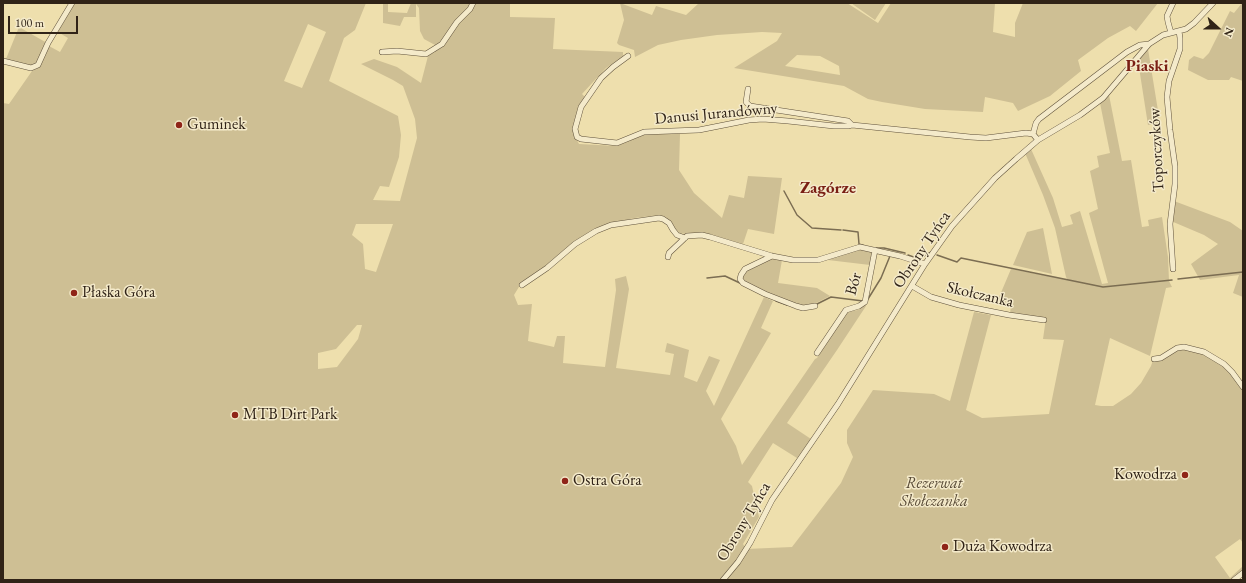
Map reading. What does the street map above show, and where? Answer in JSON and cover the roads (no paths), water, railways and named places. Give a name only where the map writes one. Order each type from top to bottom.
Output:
[{"type":"street","points":[[3,61],[31,68],[38,65],[48,43],[72,3]]},
{"type":"street","points":[[382,52],[397,51],[426,54],[442,44],[456,22],[470,9],[473,3]]},
{"type":"street","points":[[1171,33],[1167,16],[1173,3]]},
{"type":"street","name":"Obrony Tyńca","points":[[723,580],[738,562],[750,543],[772,500],[838,404],[925,264],[952,226],[995,178],[1038,140],[1080,115],[1103,98],[1149,44],[1163,35],[1186,29],[1194,23],[1213,3]]},
{"type":"street","name":"Toporczyków","points":[[1173,269],[1170,224],[1175,184],[1167,97],[1169,81],[1180,49],[1179,31]]},
{"type":"street","points":[[1038,140],[1033,134],[1036,122],[1127,52],[1140,45],[1149,44]]},
{"type":"street","name":"Danusi Jurandówny","points":[[628,56],[601,78],[581,107],[575,129],[577,137],[581,140],[617,143],[644,132],[698,130],[749,120],[763,119],[834,126],[852,125],[986,138],[1026,133],[1033,134]]},
{"type":"street","points":[[748,89],[746,102],[750,106],[848,121],[852,125]]},
{"type":"street","points":[[522,285],[547,268],[575,244],[596,231],[611,225],[659,218],[669,223],[678,235],[684,238]]},
{"type":"street","points":[[668,257],[669,253],[684,238],[694,235],[710,236],[772,256],[794,260],[818,260],[860,247],[925,264]]},
{"type":"street","name":"Bór","points":[[817,353],[846,310],[860,306],[865,302],[875,250]]},
{"type":"street","points":[[772,256],[745,269],[740,279],[743,283],[796,306],[803,308],[815,306]]},
{"type":"street","name":"Skołczanka","points":[[912,286],[931,297],[959,305],[1044,320]]},
{"type":"street","points":[[1154,359],[1161,358],[1176,348],[1204,352],[1224,364],[1243,387]]},
{"type":"street","points":[[1234,580],[1243,573]]},
{"type":"waterway","points":[[784,191],[797,215],[812,228],[841,230]]},
{"type":"waterway","points":[[843,230],[858,232],[859,244],[865,246]]},
{"type":"waterway","points":[[875,248],[884,248],[905,253]]},
{"type":"waterway","points":[[908,255],[919,259],[931,252]]},
{"type":"waterway","points":[[937,255],[957,262],[961,258],[1103,287],[1172,280]]},
{"type":"waterway","points":[[868,299],[881,278],[890,256]]},
{"type":"waterway","points":[[1178,279],[1243,272]]},
{"type":"waterway","points":[[707,278],[725,276],[742,284]]},
{"type":"waterway","points":[[817,304],[831,297],[863,301]]},
{"type":"waterway","points":[[776,301],[787,305]]},
{"type":"place","name":"Guminek","points":[[179,125]]},
{"type":"place","name":"Płaska Góra","points":[[74,293]]},
{"type":"place","name":"MTB Dirt Park","points":[[235,415]]},
{"type":"place","name":"Kowodrza","points":[[1185,475]]},
{"type":"place","name":"Ostra Góra","points":[[565,481]]},
{"type":"place","name":"Duża Kowodrza","points":[[945,547]]},
{"type":"district","name":"Piaski","points":[[1147,66]]},
{"type":"district","name":"Zagórze","points":[[828,188]]},
{"type":"park label","name":"Rezerwat Skołczanka","points":[[934,493]]}]
